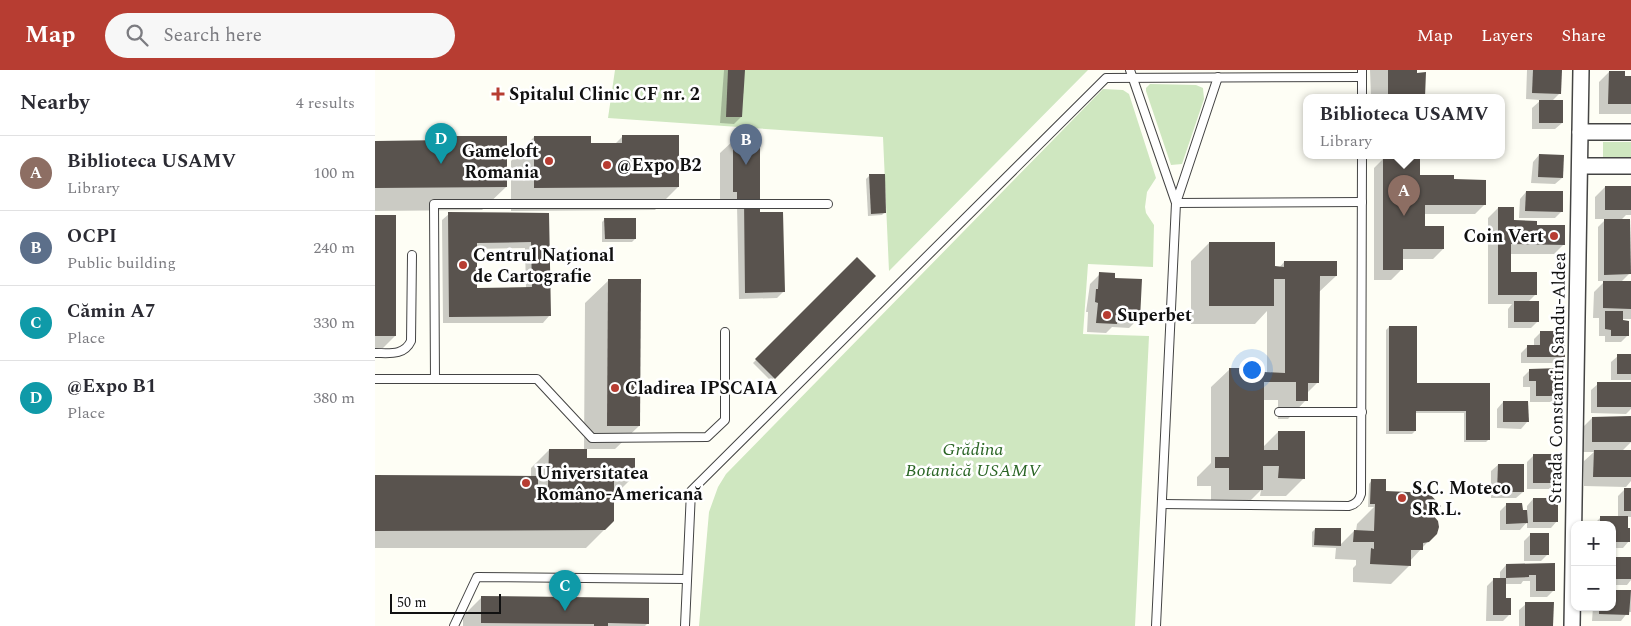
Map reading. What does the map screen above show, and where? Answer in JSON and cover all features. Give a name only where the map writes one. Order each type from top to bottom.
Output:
[{"type":"street","name":"Strada Constantin Sandu-Aldea","points":[[1571,626],[1581,70]]},
{"type":"street","points":[[1580,132],[1631,132]]},
{"type":"street","points":[[1580,166],[1631,166]]},
{"type":"lane","points":[[685,626],[691,491],[1106,78],[1132,73],[1219,77],[1362,73],[1362,94]]},
{"type":"lane","points":[[1132,73],[1176,203]]},
{"type":"lane","points":[[1156,626],[1176,203],[1219,77]]},
{"type":"lane","points":[[1162,504],[1349,506],[1359,500],[1361,494],[1362,412],[1362,159]]},
{"type":"lane","points":[[1176,203],[1362,202]]},
{"type":"lane","points":[[435,379],[435,204],[828,204]]},
{"type":"lane","points":[[375,353],[399,353],[409,347],[411,341],[412,255]]},
{"type":"lane","points":[[375,379],[537,379],[592,438],[707,437],[725,420],[725,332]]},
{"type":"lane","points":[[1279,412],[1362,412]]},
{"type":"lane","points":[[454,626],[477,577],[686,579]]},
{"type":"green space","points":[[615,70],[1088,70],[889,271],[883,137],[608,118]]},
{"type":"green space","points":[[1150,84],[1196,85],[1203,88],[1204,99],[1182,164],[1171,165],[1146,91]]},
{"type":"green space","name":"Grădina Botanică USAMV","points":[[1103,89],[1123,90],[1129,94],[1156,178],[1147,192],[1145,207],[1146,213],[1154,225],[1153,267],[1088,264],[1083,334],[1149,336],[1135,626],[699,626],[709,512],[718,487],[726,474]]},
{"type":"green space","points":[[1603,142],[1631,142],[1631,157],[1603,157]]},
{"type":"building","points":[[728,70],[745,70],[742,117],[726,117]]},
{"type":"building","points":[[1388,70],[1417,70],[1417,73],[1426,72],[1425,94],[1388,94]]},
{"type":"building","points":[[1533,70],[1562,70],[1561,94],[1532,93]]},
{"type":"building","points":[[1609,71],[1625,71],[1625,76],[1631,76],[1631,104],[1608,104]]},
{"type":"building","points":[[1539,100],[1563,100],[1563,123],[1539,123]]},
{"type":"building","name":"@Expo B2","points":[[622,135],[679,135],[679,187],[534,188],[534,136],[591,136],[591,143],[622,143]]},
{"type":"building","points":[[446,136],[507,136],[507,187],[375,188],[375,141],[446,140]]},
{"type":"building","points":[[733,139],[760,139],[760,212],[783,212],[785,292],[745,293],[744,199],[737,199],[737,192],[733,192]]},
{"type":"building","points":[[1539,154],[1564,155],[1563,178],[1538,177]]},
{"type":"building","points":[[1383,159],[1420,159],[1420,175],[1454,175],[1454,179],[1486,180],[1486,205],[1425,205],[1425,226],[1444,226],[1444,249],[1403,249],[1403,270],[1383,270]]},
{"type":"building","points":[[869,174],[885,174],[886,213],[871,214]]},
{"type":"building","points":[[1605,186],[1631,186],[1631,210],[1605,210]]},
{"type":"building","points":[[1526,191],[1563,191],[1563,212],[1525,211]]},
{"type":"building","points":[[1498,207],[1514,207],[1514,220],[1537,221],[1537,225],[1565,225],[1565,245],[1511,244],[1511,272],[1537,272],[1537,295],[1498,295]]},
{"type":"building","name":"Centrul Național de Cartografie","points":[[448,212],[549,213],[551,316],[449,317]],"holes":[[[531,242],[532,287],[477,288],[477,243]]]},
{"type":"building","points":[[375,215],[396,215],[396,336],[375,336]]},
{"type":"building","points":[[604,218],[636,218],[636,239],[605,239]]},
{"type":"building","points":[[1604,219],[1630,219],[1631,274],[1604,275]]},
{"type":"building","points":[[1209,242],[1275,242],[1275,266],[1284,267],[1284,261],[1337,261],[1337,276],[1320,276],[1319,383],[1308,383],[1308,401],[1296,401],[1296,382],[1264,382],[1264,450],[1278,450],[1278,431],[1305,431],[1305,479],[1278,478],[1279,466],[1263,466],[1263,490],[1229,490],[1229,468],[1215,468],[1215,457],[1229,457],[1229,368],[1264,368],[1264,372],[1285,373],[1285,279],[1274,279],[1274,306],[1209,306]]},
{"type":"building","points":[[857,257],[876,276],[775,379],[755,359]]},
{"type":"building","points":[[1099,272],[1115,273],[1115,278],[1142,279],[1140,319],[1118,318],[1117,324],[1096,323],[1098,303],[1095,302]]},
{"type":"building","points":[[608,279],[641,279],[640,426],[607,426]]},
{"type":"building","points":[[1603,281],[1631,281],[1631,309],[1603,308]]},
{"type":"building","points":[[1514,301],[1539,301],[1539,322],[1514,322]]},
{"type":"building","points":[[1605,311],[1623,311],[1623,320],[1629,321],[1629,336],[1611,336],[1611,330],[1605,329]]},
{"type":"building","points":[[1389,326],[1417,326],[1417,383],[1490,383],[1490,440],[1466,440],[1466,411],[1416,411],[1416,431],[1389,431]]},
{"type":"building","points":[[1540,331],[1565,331],[1565,357],[1527,357],[1527,345],[1540,345]]},
{"type":"building","points":[[1617,354],[1631,354],[1631,374],[1617,374]]},
{"type":"building","points":[[1561,368],[1562,396],[1536,396],[1536,381],[1529,381],[1529,369]]},
{"type":"building","points":[[1597,382],[1631,382],[1631,407],[1597,407]]},
{"type":"building","points":[[1503,401],[1528,401],[1529,422],[1503,422]]},
{"type":"building","points":[[1631,416],[1631,442],[1592,442],[1592,417]]},
{"type":"building","points":[[549,449],[587,449],[587,458],[635,458],[635,477],[614,477],[614,521],[605,530],[375,531],[375,475],[538,476],[538,486],[548,486]]},
{"type":"building","points":[[1594,450],[1631,450],[1631,477],[1593,477]]},
{"type":"building","points":[[1533,454],[1559,454],[1559,483],[1533,483]]},
{"type":"building","points":[[1498,464],[1524,464],[1524,492],[1497,492]]},
{"type":"building","points":[[1371,479],[1386,479],[1386,491],[1429,493],[1441,506],[1432,514],[1438,521],[1437,534],[1429,542],[1423,543],[1423,550],[1411,550],[1411,566],[1370,564],[1371,548],[1374,549],[1374,542],[1353,542],[1354,530],[1374,531],[1375,504],[1370,504]]},
{"type":"building","points":[[1624,488],[1631,488],[1631,511],[1624,511]]},
{"type":"building","points":[[1533,498],[1558,498],[1558,522],[1533,522]]},
{"type":"building","points":[[1506,503],[1522,503],[1523,510],[1527,510],[1528,523],[1506,524]]},
{"type":"building","points":[[1600,516],[1628,516],[1630,542],[1616,542],[1616,521],[1600,521]]},
{"type":"building","points":[[1315,528],[1341,528],[1341,546],[1314,545]]},
{"type":"building","points":[[1530,533],[1549,533],[1549,555],[1530,555]]},
{"type":"building","points":[[1616,557],[1631,557],[1631,579],[1616,579]]},
{"type":"building","points":[[1555,563],[1555,591],[1536,591],[1536,575],[1506,578],[1506,564]]},
{"type":"building","points":[[1493,578],[1506,578],[1506,598],[1511,598],[1511,615],[1493,615]]},
{"type":"building","points":[[1616,590],[1631,590],[1629,615],[1599,614],[1599,611],[1616,611]]},
{"type":"building","points":[[481,596],[649,598],[649,624],[608,623],[608,626],[594,626],[594,624],[481,623]]},
{"type":"building","points":[[1525,602],[1554,602],[1553,626],[1525,626]]},
{"type":"place","name":"Spitalul Clinic CF nr. 2","points":[[498,94]]},
{"type":"place","name":"Gameloft Romania","points":[[549,161]]},
{"type":"place","name":"@Expo B1","points":[[441,164]]},
{"type":"place","name":"@Expo B2","points":[[607,165]]},
{"type":"place","name":"OCPI","points":[[746,165]]},
{"type":"place","name":"Biblioteca USAMV","points":[[1404,216]]},
{"type":"place","name":"Coin Vert","points":[[1554,236]]},
{"type":"place","name":"Centrul Național de Cartografie","points":[[463,265]]},
{"type":"place","name":"Superbet","points":[[1107,315]]},
{"type":"place","name":"Cladirea IPSCAIA","points":[[615,388]]},
{"type":"place","name":"Universitatea Româno-Americană","points":[[526,483]]},
{"type":"place","name":"S.C. Moteco S.R.L.","points":[[1402,498]]},
{"type":"place","name":"Cămin A7","points":[[565,611]]}]
